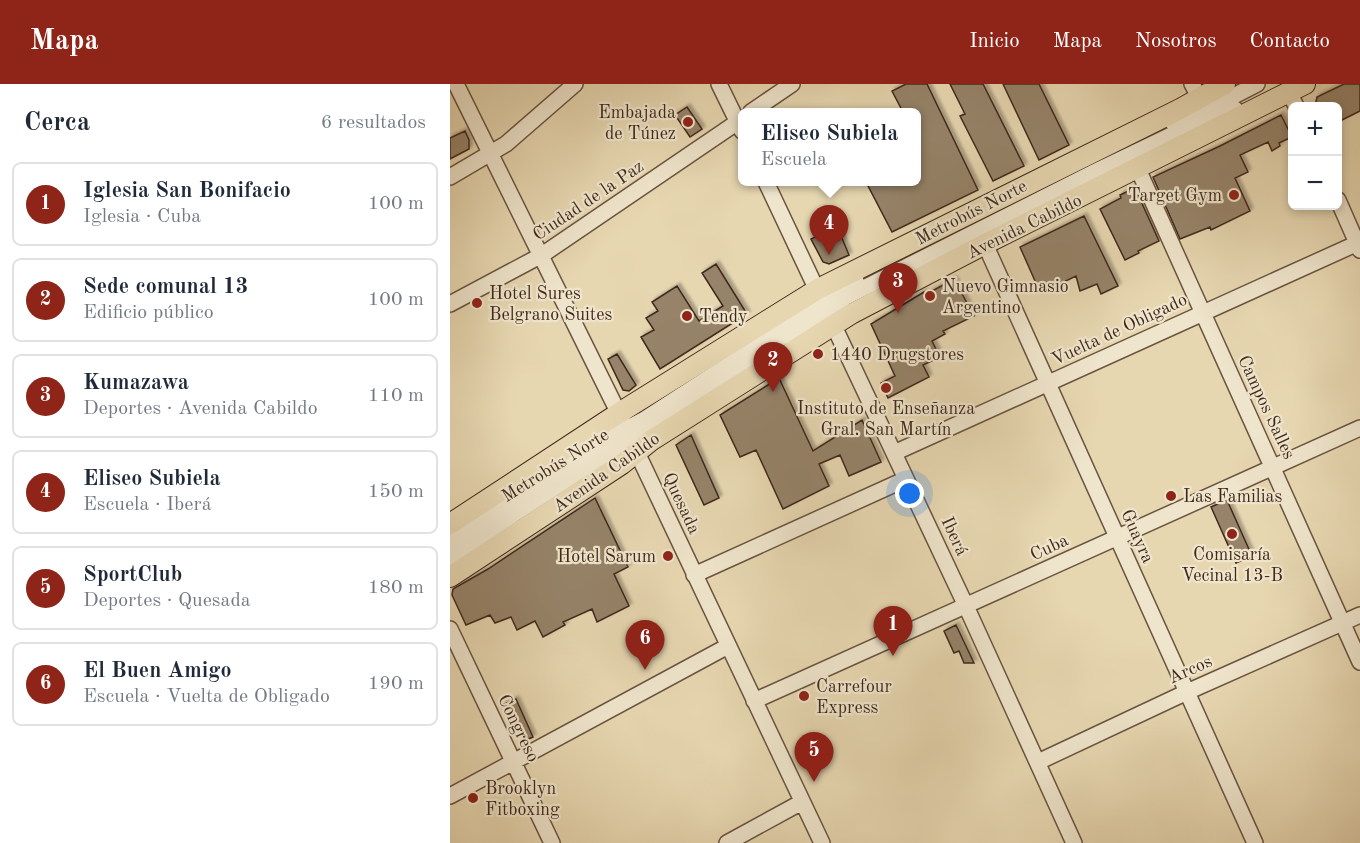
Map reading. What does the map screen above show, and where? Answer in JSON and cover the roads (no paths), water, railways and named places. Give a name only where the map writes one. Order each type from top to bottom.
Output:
[{"type":"main road","name":"Avenida Cabildo","points":[[628,434],[652,440],[826,306],[985,244],[1138,169],[1207,107],[1225,84]]},
{"type":"main road","name":"Avenida Cabildo","points":[[450,524],[628,434],[826,306],[1207,107],[1293,92]]},
{"type":"main road","name":"Avenida Cabildo","points":[[450,577],[622,464],[628,434]]},
{"type":"street","name":"Quesada","points":[[456,84],[542,255],[822,843]]},
{"type":"street","points":[[450,177],[506,144],[575,84]]},
{"type":"street","points":[[719,84],[738,119]]},
{"type":"street","points":[[757,108],[792,84]]},
{"type":"street","points":[[1207,107],[1257,84]]},
{"type":"street","name":"Ciudad de la Paz","points":[[450,304],[542,255],[738,126]]},
{"type":"street","name":"Campos Salles","points":[[1138,169],[1360,662]]},
{"type":"street","name":"Iberá","points":[[768,186],[966,606],[1074,843]]},
{"type":"street","points":[[1342,209],[1359,245]]},
{"type":"street","name":"Guayra","points":[[985,244],[1255,843]]},
{"type":"street","name":"Vuelta de Obligado","points":[[894,453],[1202,312],[1359,245]]},
{"type":"street","name":"Cuba","points":[[754,701],[1360,428]]},
{"type":"street","name":"Metrobús Norte","points":[[450,542],[543,480],[628,434]]},
{"type":"street","name":"Metrobús Norte","points":[[450,559],[593,463],[628,434]]},
{"type":"street","points":[[694,575],[906,479]]},
{"type":"street","name":"Arcos","points":[[1038,762],[1186,692],[1360,615]]},
{"type":"street","name":"Congreso","points":[[450,629],[552,843]]},
{"type":"street","points":[[450,796],[728,646]]},
{"type":"street","points":[[727,843],[802,802]]},
{"type":"place","name":"Embajada de Túnez","points":[[688,122]]},
{"type":"place","name":"Target Gym","points":[[1234,195]]},
{"type":"place","name":"Eliseo Subiela","points":[[829,255]]},
{"type":"place","name":"Nuevo Gimnasio Argentino","points":[[930,296]]},
{"type":"place","name":"Hotel Sures Belgrano Suites","points":[[477,303]]},
{"type":"place","name":"Kumazawa","points":[[898,313]]},
{"type":"place","name":"Tendy","points":[[687,316]]},
{"type":"place","name":"1440 Drugstores","points":[[818,354]]},
{"type":"place","name":"Instituto de Enseñanza Gral. San Martín","points":[[886,388]]},
{"type":"place","name":"Sede comunal 13","points":[[773,392]]},
{"type":"place","name":"Las Familias","points":[[1171,496]]},
{"type":"place","name":"Comisaría Vecinal 13-B","points":[[1232,534]]},
{"type":"place","name":"Hotel Sarum","points":[[668,556]]},
{"type":"place","name":"Iglesia San Bonifacio","points":[[893,656]]},
{"type":"place","name":"El Buen Amigo","points":[[645,670]]},
{"type":"place","name":"Carrefour Express","points":[[804,696]]},
{"type":"place","name":"SportClub","points":[[814,782]]},
{"type":"place","name":"Brooklyn Fitboxing","points":[[473,798]]}]
